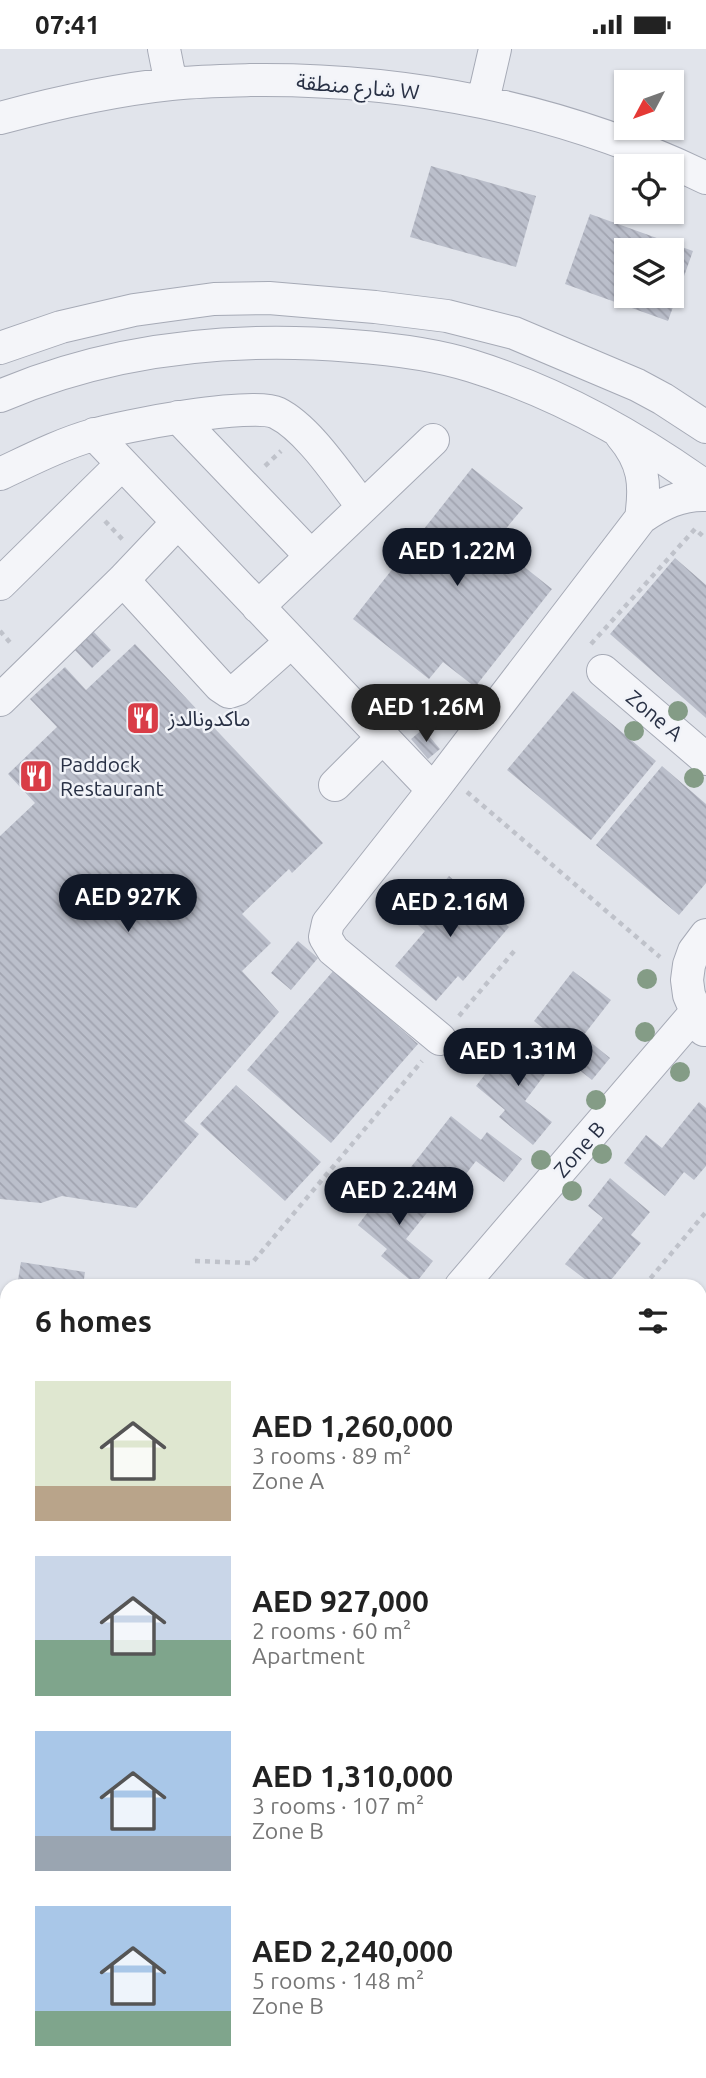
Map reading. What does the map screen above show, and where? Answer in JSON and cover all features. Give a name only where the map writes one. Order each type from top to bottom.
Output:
[{"type":"street","points":[[164,49],[171,84]]},
{"type":"street","points":[[483,101],[495,49]]},
{"type":"street","name":"شارع منطقة W","points":[[0,118],[74,99],[203,81],[300,79],[397,87],[483,101],[578,127],[672,162],[706,178]]},
{"type":"street","points":[[0,348],[61,327],[134,310],[214,299],[269,298],[374,307],[447,316],[514,333],[637,385],[706,427]]},
{"type":"street","points":[[0,396],[90,364],[160,350],[230,342],[300,341],[398,351],[469,365],[546,393],[666,459],[706,487]]},
{"type":"street","points":[[0,474],[94,435],[178,417],[256,408],[274,411],[302,431],[363,506]]},
{"type":"street","points":[[178,417],[311,556]]},
{"type":"street","points":[[616,430],[632,448],[642,471],[645,495],[641,518]]},
{"type":"street","points":[[94,435],[383,737],[439,782]]},
{"type":"street","points":[[258,607],[433,440]]},
{"type":"street","points":[[0,584],[122,464]]},
{"type":"street","points":[[440,1039],[333,950],[325,937],[328,923],[641,518],[677,498],[706,495]]},
{"type":"street","points":[[0,700],[178,523]]},
{"type":"street","points":[[123,580],[220,686],[229,692],[238,689],[291,642]]},
{"type":"street","name":"Zone A","points":[[603,671],[706,759]]},
{"type":"street","points":[[335,785],[383,737]]},
{"type":"street","points":[[703,1019],[689,995],[687,980],[694,951],[706,935]]},
{"type":"street","name":"Zone B","points":[[467,1279],[703,1019]]},
{"type":"path","points":[[244,486],[302,431]]},
{"type":"path","points":[[439,782],[687,980]]},
{"type":"path","points":[[195,1261],[252,1263],[516,949]]},
{"type":"path","points":[[650,1279],[706,1212]]},
{"type":"building","points":[[431,166],[536,196],[516,267],[410,237]]},
{"type":"building","points":[[590,214],[657,238],[614,238],[614,302],[565,284]]},
{"type":"building","points":[[684,248],[693,251],[684,276]]},
{"type":"building","points":[[632,308],[673,308],[668,321]]},
{"type":"building","points":[[472,468],[523,508],[494,543],[552,589],[475,687],[443,662],[429,679],[353,619]]},
{"type":"building","points":[[675,558],[706,585],[706,718],[610,634]]},
{"type":"building","points":[[92,630],[111,650],[92,668],[73,648]]},
{"type":"building","points":[[135,644],[323,843],[292,873],[289,869],[242,914],[271,943],[242,971],[279,1012],[184,1121],[199,1134],[136,1208],[62,1196],[41,1203],[0,1199],[0,836],[35,803],[8,774],[57,727],[30,699],[65,667],[86,690]]},
{"type":"building","points":[[573,691],[656,761],[591,840],[507,770]]},
{"type":"building","points":[[423,729],[440,749],[428,759],[411,739]]},
{"type":"building","points":[[662,766],[706,804],[706,883],[679,915],[596,845]]},
{"type":"building","points":[[449,876],[509,927],[463,981],[458,976],[436,1001],[395,966],[425,931],[411,919]]},
{"type":"building","points":[[298,941],[318,958],[291,990],[271,973]]},
{"type":"building","points":[[334,970],[418,1044],[331,1143],[247,1070]]},
{"type":"building","points":[[573,971],[611,1000],[583,1036],[610,1058],[592,1080],[558,1053],[564,1045],[534,1021]]},
{"type":"building","points":[[515,1036],[552,1065],[525,1101],[552,1122],[533,1145],[499,1117],[505,1110],[476,1086]]},
{"type":"building","points":[[236,1085],[321,1162],[285,1201],[200,1124]]},
{"type":"building","points":[[699,1102],[706,1108],[706,1166],[694,1180],[684,1172],[665,1196],[624,1163],[646,1135],[662,1148]]},
{"type":"building","points":[[451,1116],[481,1140],[487,1132],[522,1159],[504,1182],[476,1161],[449,1196],[411,1167]]},
{"type":"building","points":[[397,1174],[434,1204],[406,1239],[433,1261],[419,1279],[409,1279],[381,1256],[387,1249],[358,1225]]},
{"type":"building","points":[[610,1178],[650,1212],[631,1235],[641,1243],[612,1279],[585,1279],[565,1264],[603,1218],[588,1206]]},
{"type":"building","points":[[21,1262],[85,1272],[84,1279],[18,1279]]},
{"type":"place","name":"ماكدونالدز","points":[[143,718]]},
{"type":"place","name":"Paddock Restaurant","points":[[36,776]]}]
